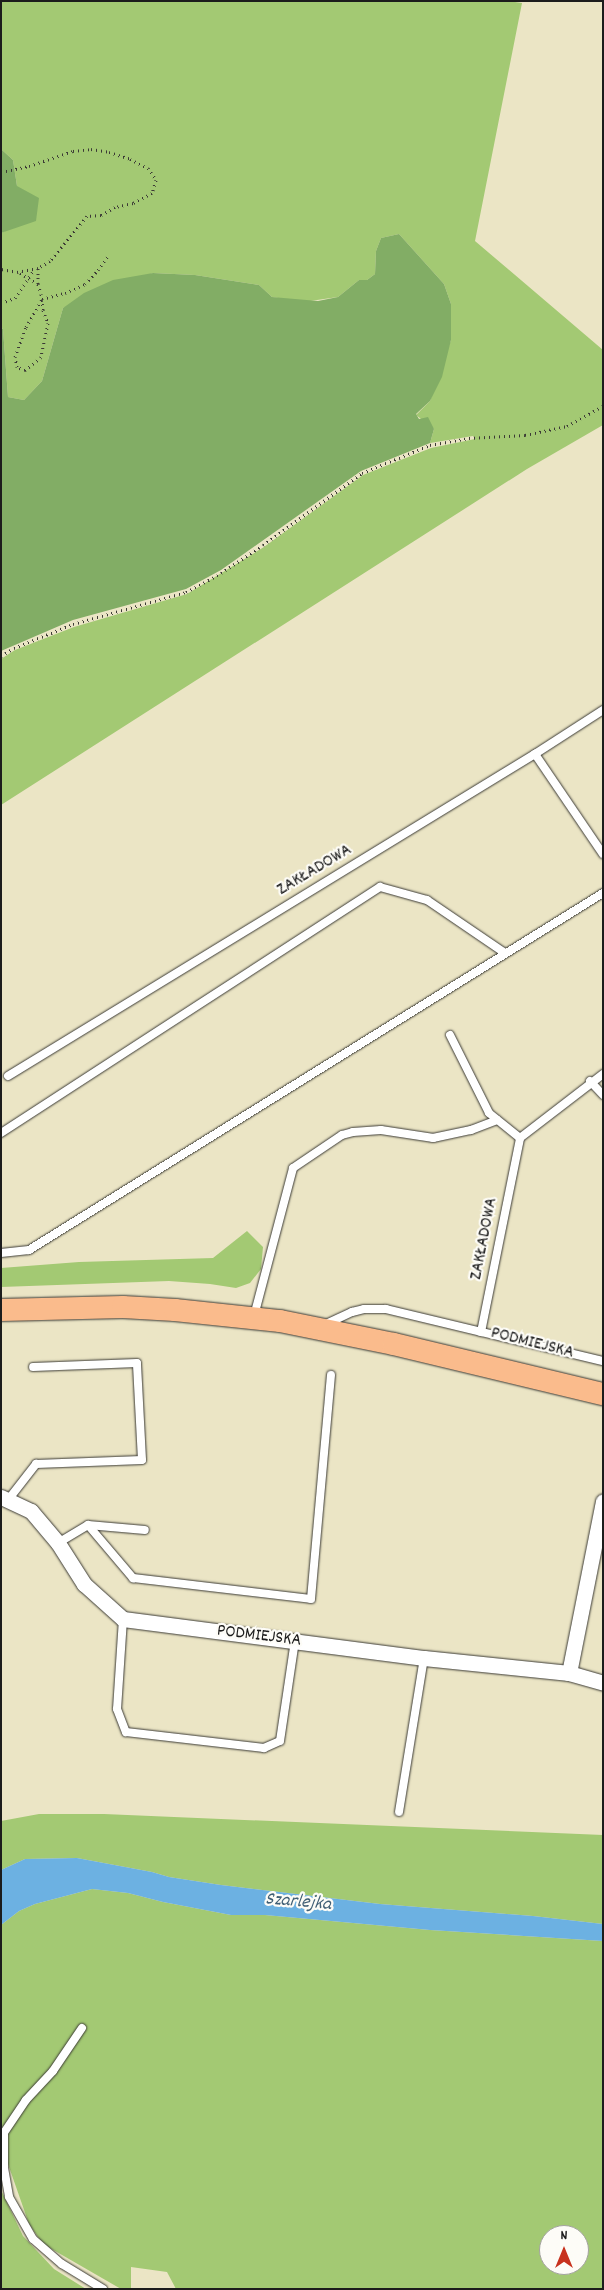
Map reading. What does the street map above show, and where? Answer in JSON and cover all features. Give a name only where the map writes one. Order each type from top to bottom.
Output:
[{"type":"main road","name":"PODMIEJSKA","points":[[1,1310],[124,1307],[254,1318],[318,1328],[603,1394]]},
{"type":"street","points":[[5,1498],[32,1511],[58,1542],[84,1584],[124,1619]]},
{"type":"street","points":[[569,1673],[603,1501]]},
{"type":"street","name":"PODMIEJSKA","points":[[124,1619],[424,1658],[569,1673],[603,1682]]},
{"type":"lane","name":"ZAKŁADOWA","points":[[8,1076],[535,754],[603,710]]},
{"type":"lane","points":[[535,754],[601,849]]},
{"type":"lane","points":[[1,1133],[380,887],[427,900],[505,953]]},
{"type":"lane","points":[[1,1253],[29,1250],[603,893]]},
{"type":"lane","points":[[450,1035],[489,1113],[520,1138],[590,1082],[603,1074]]},
{"type":"lane","points":[[590,1082],[603,1095]]},
{"type":"lane","points":[[254,1318],[293,1168],[342,1135],[353,1132],[381,1130],[433,1138],[471,1130],[497,1120]]},
{"type":"lane","name":"ZAKŁADOWA","points":[[481,1332],[520,1138]]},
{"type":"lane","name":"PODMIEJSKA","points":[[318,1328],[352,1312],[364,1309],[386,1309],[603,1361]]},
{"type":"lane","points":[[5,1498],[36,1464],[142,1460],[136,1363],[33,1367]]},
{"type":"lane","points":[[88,1526],[133,1578],[311,1599],[331,1375]]},
{"type":"lane","points":[[58,1542],[88,1526],[145,1530]]},
{"type":"lane","points":[[124,1619],[117,1709],[126,1732],[264,1748],[280,1741],[295,1641]]},
{"type":"lane","points":[[399,1812],[424,1658]]},
{"type":"lane","points":[[82,2028],[53,2071],[26,2100],[4,2132],[4,2168],[9,2197],[33,2239],[62,2264],[103,2289]]},
{"type":"path","points":[[1,172],[29,166],[74,151],[91,150],[109,152],[130,159],[148,168],[156,180],[152,193],[133,203],[115,207],[102,215],[87,216],[50,261],[34,270],[18,272]]},
{"type":"path","points":[[38,268],[38,284],[42,299],[48,323],[41,357],[24,370],[17,367],[15,357],[26,328],[42,299],[65,293],[85,284],[107,257]]},
{"type":"path","points":[[1,269],[18,272],[38,284]]},
{"type":"path","points":[[1,303],[15,298],[34,270]]},
{"type":"path","points":[[1,656],[14,648],[74,624],[186,592],[221,573],[263,545],[362,474],[430,445],[469,438],[525,435],[567,426],[603,406]]},
{"type":"green space","points":[[1,1],[508,1],[522,3],[475,241],[603,350],[603,425],[527,469],[1,805],[1,659],[15,650],[74,627],[187,594],[264,547],[363,475],[431,448],[475,439],[473,436],[430,443],[434,429],[416,415],[430,401],[451,340],[451,304],[444,284],[399,234],[381,238],[376,251],[375,274],[367,280],[359,280],[338,297],[303,302],[272,297],[259,285],[195,275],[153,273],[63,308],[42,381],[24,400],[8,397],[3,329],[1,328],[1,233],[9,229],[17,186],[13,160],[1,149]]},
{"type":"green space","points":[[1,149],[13,160],[17,186],[39,198],[36,221],[1,233]]},
{"type":"green space","points":[[399,234],[444,284],[451,304],[451,340],[442,377],[430,401],[416,414],[419,419],[428,417],[434,429],[430,443],[361,471],[221,570],[186,589],[73,620],[1,651],[1,328],[3,329],[8,397],[24,400],[42,381],[63,308],[84,293],[113,280],[153,273],[195,275],[259,285],[272,297],[318,301],[338,297],[359,280],[367,280],[375,274],[376,251],[381,238]]},
{"type":"green space","points":[[247,1231],[263,1247],[261,1269],[250,1283],[236,1288],[169,1281],[1,1287],[1,1268],[79,1262],[213,1258]]},
{"type":"green space","points":[[39,1814],[104,1814],[603,1835],[603,1924],[533,1916],[380,1904],[221,1885],[169,1877],[77,1858],[25,1859],[1,1870],[1,1821]]},
{"type":"green space","points":[[92,1889],[128,1893],[231,1915],[265,1915],[430,1930],[603,1941],[603,2289],[176,2289],[167,2272],[131,2267],[131,2289],[121,2289],[43,2244],[29,2224],[8,2164],[1,2167],[1,1925],[19,1911],[35,1904]]},
{"type":"green space","points":[[1,2190],[23,2236],[54,2269],[86,2289],[1,2289]]},
{"type":"water","name":"Szarlejka","points":[[77,1858],[169,1877],[221,1885],[380,1904],[533,1916],[603,1924],[603,1941],[430,1930],[265,1915],[231,1915],[128,1893],[92,1889],[35,1904],[19,1911],[1,1925],[1,1870],[25,1859]]}]
